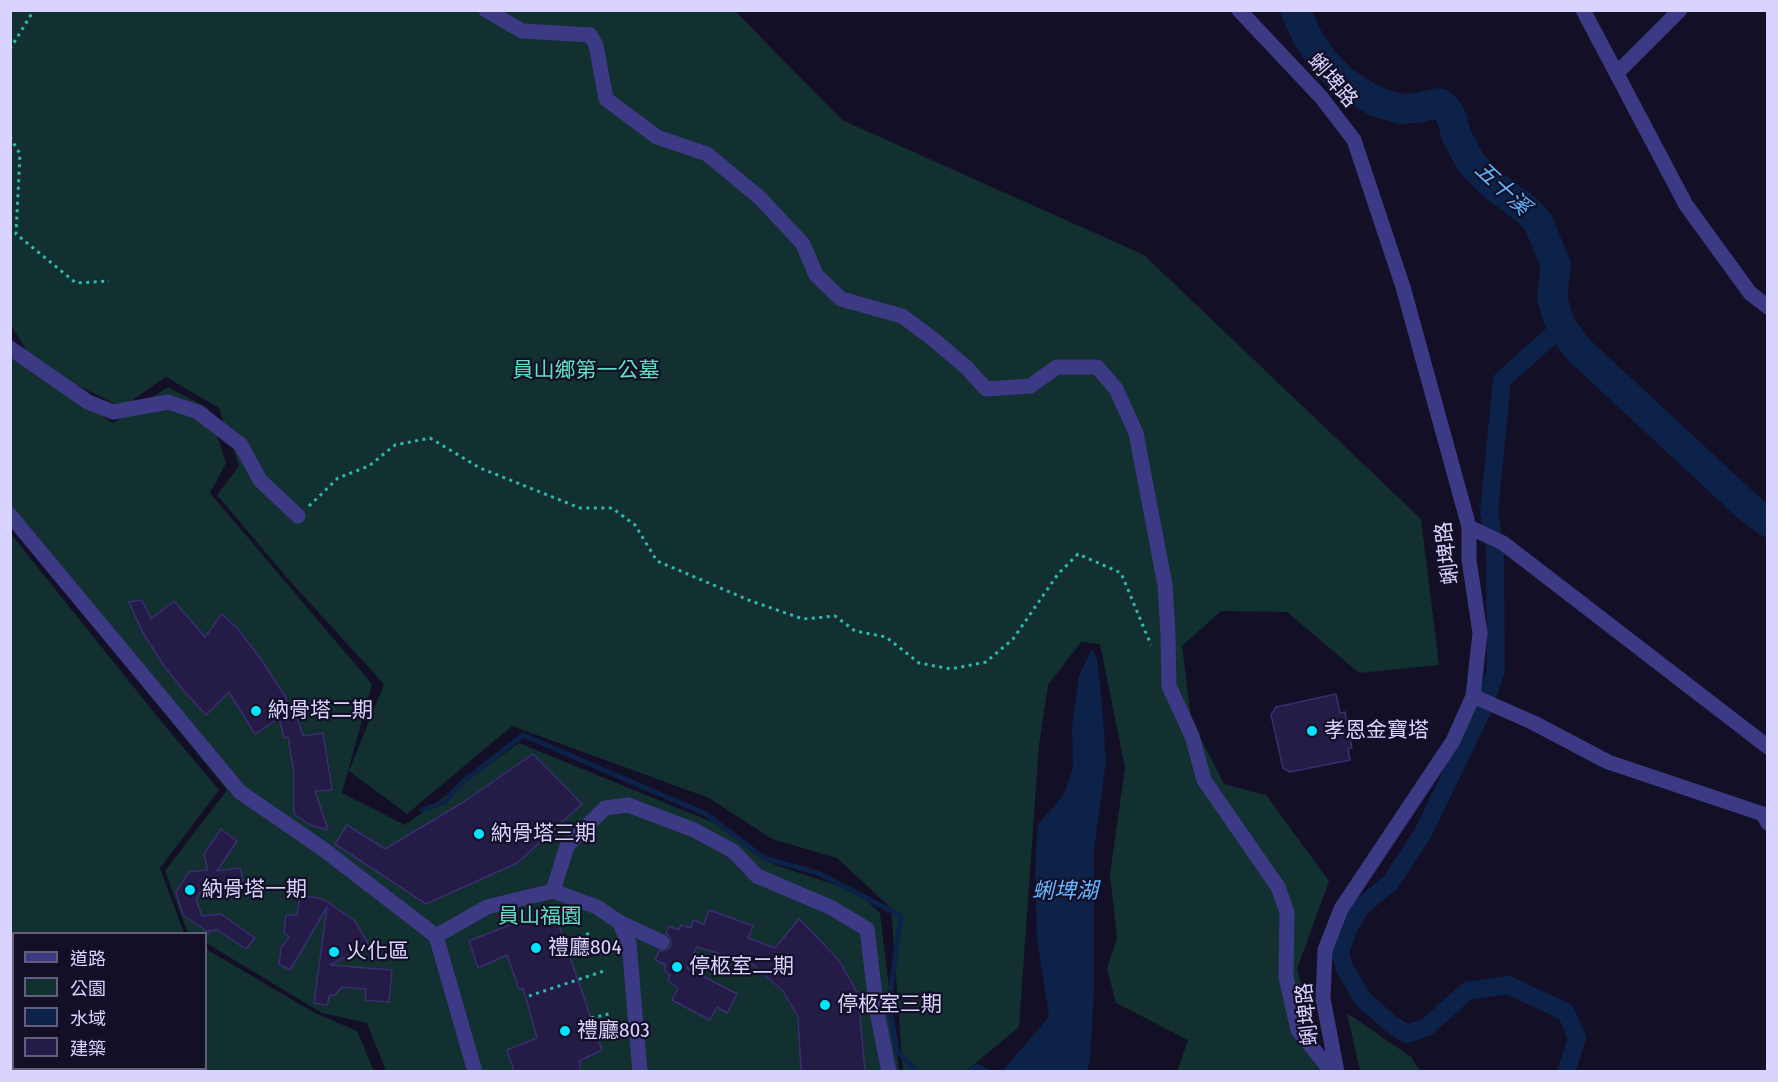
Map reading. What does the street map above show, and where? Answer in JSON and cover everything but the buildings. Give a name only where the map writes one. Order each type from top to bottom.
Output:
[{"type":"street","points":[[486,10],[522,31],[590,35],[596,45],[606,99],[657,137],[707,154],[760,198],[803,244],[816,275],[841,299],[902,316],[967,368],[986,389],[1030,386],[1057,367],[1097,367],[1116,389],[1136,433],[1165,585],[1169,686],[1192,736],[1204,780],[1278,887],[1287,912],[1286,977],[1298,1030],[1332,1071]]},
{"type":"street","name":"蜊埤路","points":[[1239,10],[1321,96],[1354,140],[1403,288],[1469,527],[1469,560],[1480,633],[1473,696],[1453,741],[1341,909],[1325,950],[1323,999],[1337,1071]]},
{"type":"street","points":[[1583,10],[1686,205],[1750,293],[1767,307]]},
{"type":"street","points":[[1617,73],[1680,10]]},
{"type":"street","points":[[10,348],[88,402],[113,412],[168,402],[198,412],[241,445],[260,480],[298,516]]},
{"type":"street","points":[[10,515],[240,792],[323,849],[436,936],[475,1071]]},
{"type":"street","points":[[1469,527],[1503,543],[1767,747]]},
{"type":"street","points":[[1473,696],[1534,723],[1608,762],[1766,816]]},
{"type":"street","points":[[553,891],[567,846],[605,808],[628,805],[694,830],[733,851],[757,876],[830,906],[867,929],[878,1012],[889,1071]]},
{"type":"street","points":[[436,936],[488,907],[553,891],[597,908],[619,922],[662,942]]},
{"type":"street","points":[[619,922],[629,943],[640,1071]]},
{"type":"path","points":[[10,49],[34,10]]},
{"type":"path","points":[[10,137],[20,154],[16,234],[76,283],[109,281]]},
{"type":"path","points":[[298,516],[338,478],[369,466],[395,445],[430,438],[480,468],[580,508],[612,508],[635,525],[657,561],[751,601],[803,619],[835,616],[855,632],[886,637],[919,663],[951,669],[986,662],[1012,639],[1058,574],[1078,554],[1121,573],[1151,645]]},
{"type":"path","points":[[565,942],[593,932]]},
{"type":"path","points":[[529,996],[604,970]]},
{"type":"path","points":[[591,1018],[613,1013]]},
{"type":"green space","name":"員山鄉第一公墓","points":[[11,11],[735,11],[842,120],[1144,255],[1421,519],[1439,665],[1359,673],[1287,612],[1221,611],[1182,646],[1191,719],[1224,784],[1266,795],[1329,881],[1297,969],[1325,1071],[1177,1071],[1188,1040],[1116,1003],[1107,969],[1117,938],[1110,874],[1125,768],[1100,644],[1081,642],[1048,685],[1039,745],[1019,1027],[966,1071],[903,1071],[891,908],[837,858],[772,839],[709,798],[512,726],[407,814],[349,771],[384,684],[288,579],[217,495],[239,466],[219,408],[166,377],[122,407],[35,365],[11,325]]},
{"type":"green space","name":"員山福園","points":[[10,357],[113,423],[168,387],[208,408],[226,463],[210,493],[372,684],[342,793],[405,825],[519,743],[712,822],[775,865],[857,892],[880,913],[899,1071],[386,1071],[367,1023],[322,1013],[207,944],[207,932],[187,931],[165,871],[227,790],[11,524]]},
{"type":"green space","points":[[10,533],[219,790],[160,868],[184,932],[12,932],[12,1070],[207,1070],[207,950],[313,1012],[357,1031],[374,1071],[11,1071]]},
{"type":"green space","points":[[1347,1013],[1411,1057],[1420,1071],[1360,1071]]},
{"type":"water","name":"蜊埤湖","points":[[1092,649],[1097,658],[1106,762],[1094,849],[1094,990],[1090,1060],[1087,1071],[1002,1071],[1049,1017],[1037,939],[1035,869],[1038,824],[1063,796],[1073,768],[1072,727],[1079,676]]},
{"type":"waterway","name":"五十溪","points":[[1295,10],[1308,38],[1324,62],[1342,80],[1363,94],[1377,102],[1400,109],[1439,103],[1445,107],[1452,118],[1456,135],[1472,164],[1493,185],[1526,209],[1538,222],[1556,265],[1552,298],[1561,327],[1579,350],[1749,508],[1768,522]]},
{"type":"waterway","points":[[1561,327],[1502,380],[1489,512],[1495,548],[1496,671],[1482,711],[1423,833],[1391,882],[1361,907],[1349,927],[1340,952],[1344,967],[1363,999],[1391,1024],[1407,1034],[1427,1027],[1467,991],[1508,985],[1566,1012],[1577,1038],[1566,1072]]},
{"type":"waterway","points":[[422,810],[445,802],[459,785],[523,735],[706,814],[764,858],[818,873],[901,916],[889,1003],[897,1051],[918,1072]]},
{"type":"waterway","points":[[970,1072],[977,1066],[989,1072]]},
{"type":"place","name":"納骨塔二期","points":[[256,711]]},
{"type":"place","name":"孝恩金寶塔","points":[[1312,731]]},
{"type":"place","name":"納骨塔三期","points":[[479,834]]},
{"type":"place","name":"納骨塔一期","points":[[190,890]]},
{"type":"place","name":"禮廳804","points":[[536,948]]},
{"type":"place","name":"火化區","points":[[334,952]]},
{"type":"place","name":"停柩室二期","points":[[677,967]]},
{"type":"place","name":"停柩室三期","points":[[825,1005]]},
{"type":"place","name":"禮廳803","points":[[565,1031]]}]
